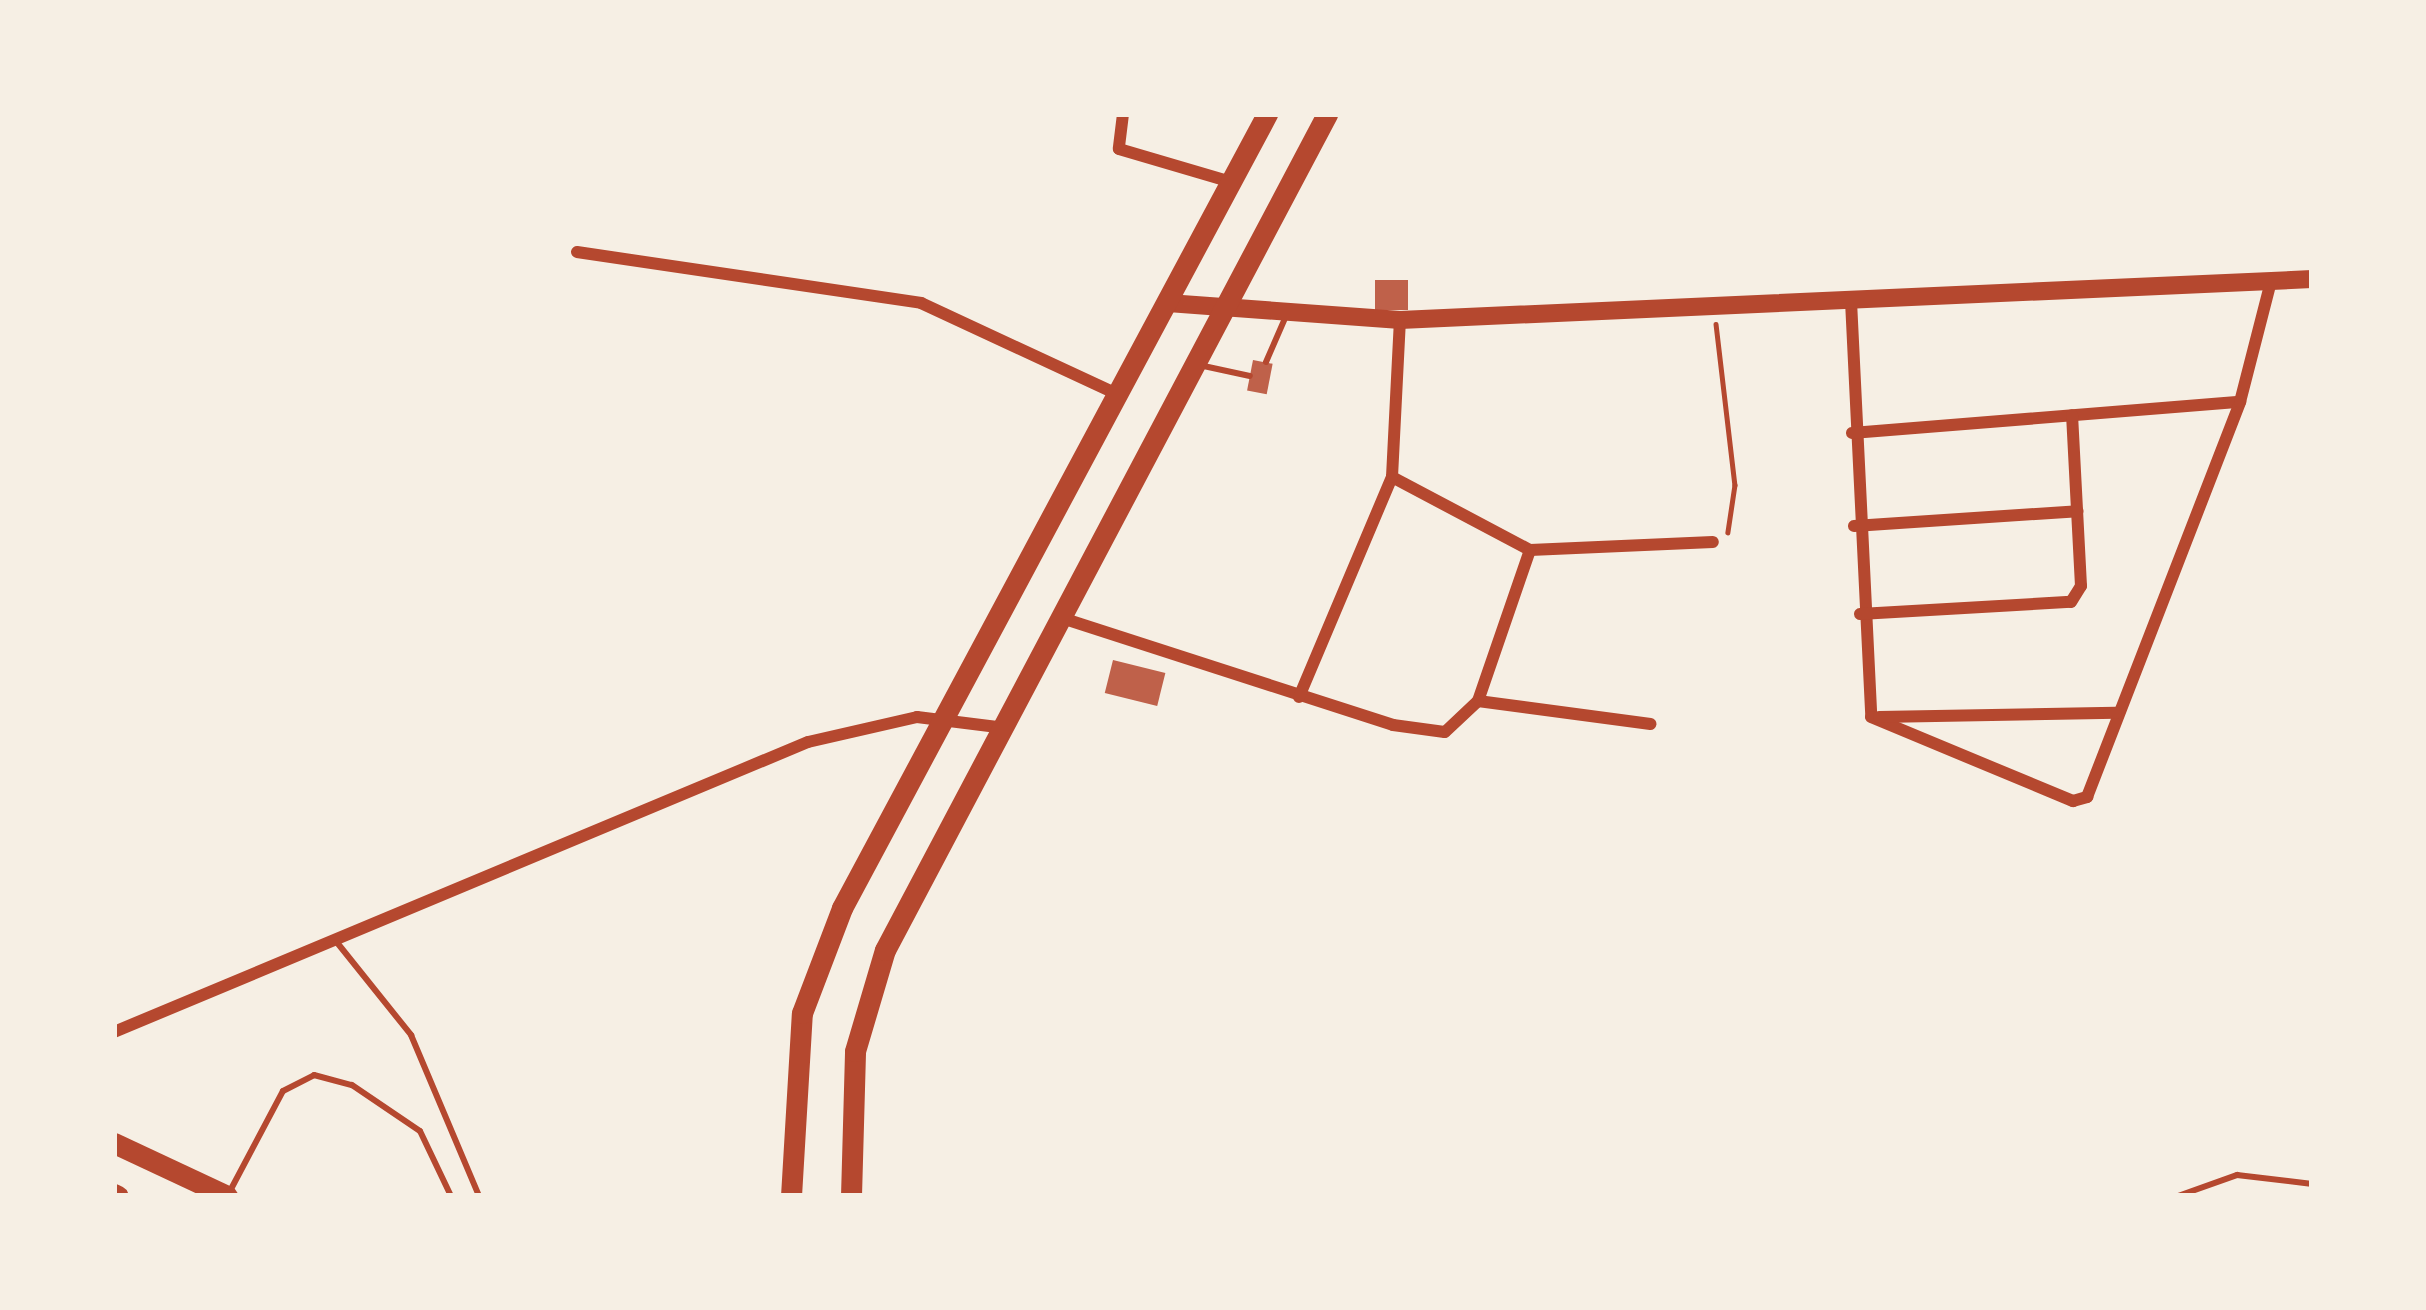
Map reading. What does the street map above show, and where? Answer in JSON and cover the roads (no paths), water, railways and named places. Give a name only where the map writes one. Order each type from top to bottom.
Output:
[{"type":"highway","points":[[791,1196],[794,1061],[816,968],[1268,114]]},
{"type":"highway","points":[[851,1196],[848,1105],[863,1005],[1327,114]]},
{"type":"highway","points":[[114,1143],[227,1196]]},
{"type":"main road","points":[[1168,303],[1400,320],[2312,279]]},
{"type":"street","points":[[1124,114],[1119,148],[1232,182]]},
{"type":"street","points":[[577,251],[921,303],[1117,394]]},
{"type":"street","points":[[1871,717],[2073,801],[2087,797],[2240,402],[2271,281]]},
{"type":"street","points":[[1851,301],[1854,526],[1871,717]]},
{"type":"street","points":[[1299,698],[1392,477],[1400,320]]},
{"type":"street","points":[[1852,433],[2240,402]]},
{"type":"street","points":[[1860,614],[2071,602],[2081,586],[2072,415]]},
{"type":"street","points":[[1392,477],[1530,550],[1713,542]]},
{"type":"street","points":[[1854,526],[2077,511]]},
{"type":"street","points":[[1065,619],[1299,698],[1445,732],[1478,701],[1530,550]]},
{"type":"street","points":[[1478,701],[1650,724]]},
{"type":"street","points":[[1871,717],[2116,713]]},
{"type":"street","points":[[114,1032],[808,742],[946,719],[1006,728]]},
{"type":"lane","points":[[1266,362],[1287,315]]},
{"type":"lane","points":[[1195,364],[1250,376]]},
{"type":"lane","points":[[333,938],[411,1035],[478,1196]]},
{"type":"lane","points":[[227,1196],[283,1091],[314,1075],[352,1085],[420,1131],[452,1196]]},
{"type":"lane","points":[[2178,1196],[2237,1175],[2312,1184]]}]
